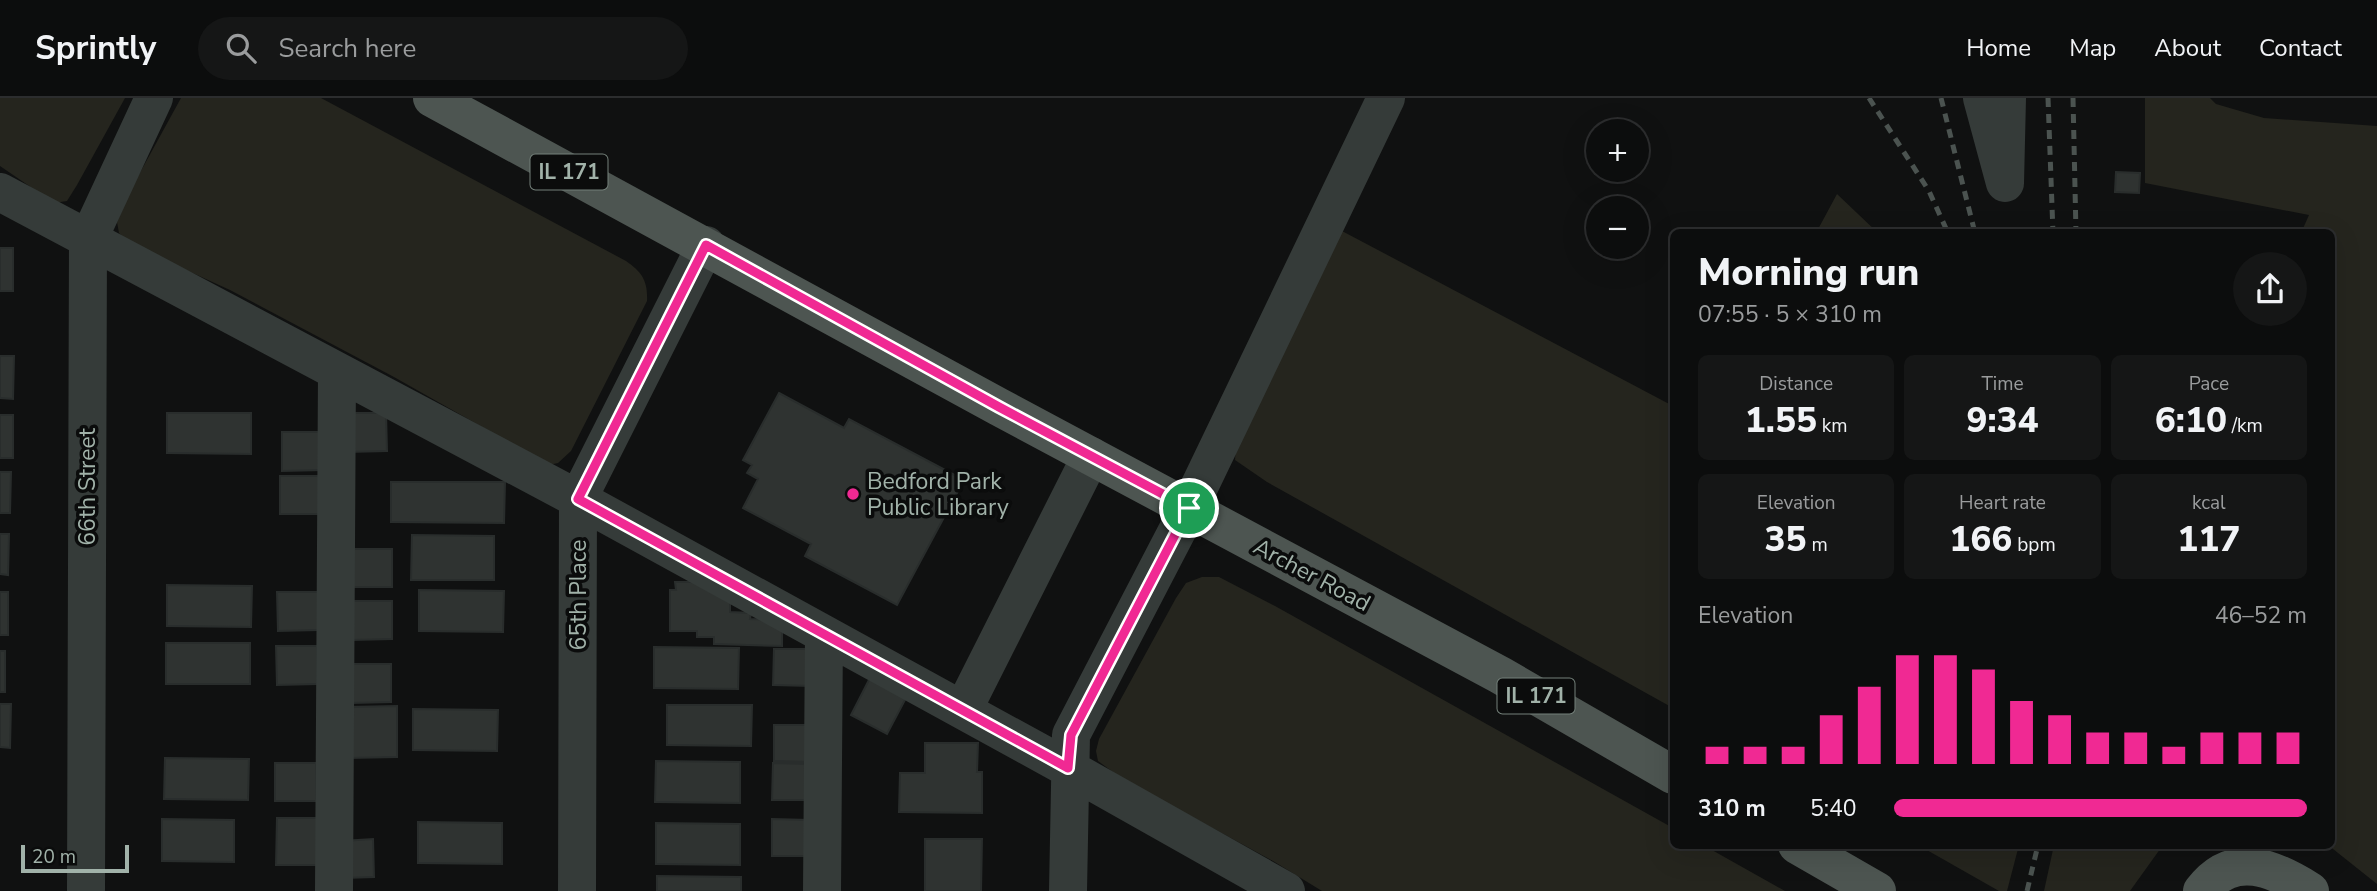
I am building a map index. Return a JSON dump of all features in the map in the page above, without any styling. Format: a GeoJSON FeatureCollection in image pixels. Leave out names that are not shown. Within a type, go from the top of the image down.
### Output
{"type":"FeatureCollection","features":[{"type":"Feature","properties":{"kind":"main road","name":"Archer Road"},"geometry":{"type":"LineString","coordinates":[[432,98],[1500,675],[1670,773]]}},
{"type":"Feature","properties":{"kind":"main road"},"geometry":{"type":"LineString","coordinates":[[1804,849],[1877,891]]}},
{"type":"Feature","properties":{"kind":"main road"},"geometry":{"type":"LineString","coordinates":[[2202,891],[2225,871],[2242,866],[2262,866],[2284,874],[2310,891]]}},
{"type":"Feature","properties":{"kind":"street","name":"66th Street"},"geometry":{"type":"LineString","coordinates":[[86,891],[88,240],[154,98]]}},
{"type":"Feature","properties":{"kind":"street"},"geometry":{"type":"LineString","coordinates":[[1068,891],[1068,768],[1071,735],[1189,508],[1386,98]]}},
{"type":"Feature","properties":{"kind":"street"},"geometry":{"type":"LineString","coordinates":[[1982,98],[2005,183],[2007,98]]}},
{"type":"Feature","properties":{"kind":"street"},"geometry":{"type":"LineString","coordinates":[[0,192],[578,499],[1286,891]]}},
{"type":"Feature","properties":{"kind":"street","name":"65th Place"},"geometry":{"type":"LineString","coordinates":[[577,891],[578,499],[706,245]]}},
{"type":"Feature","properties":{"kind":"street"},"geometry":{"type":"LineString","coordinates":[[334,891],[337,372]]}},
{"type":"Feature","properties":{"kind":"street"},"geometry":{"type":"LineString","coordinates":[[963,710],[1091,456]]}},
{"type":"Feature","properties":{"kind":"street"},"geometry":{"type":"LineString","coordinates":[[822,891],[824,634]]}},
{"type":"Feature","properties":{"kind":"shaded area"},"geometry":{"type":"Polygon","coordinates":[[[0,98],[125,98],[67,201],[54,203],[0,166],[0,98]]]}},
{"type":"Feature","properties":{"kind":"shaded area"},"geometry":{"type":"Polygon","coordinates":[[[181,98],[321,98],[626,261],[636,269],[645,282],[647,301],[571,451],[558,463],[549,465],[394,377],[230,290],[129,244],[119,233],[117,222],[131,189],[181,98]]]}},
{"type":"Feature","properties":{"kind":"shaded area"},"geometry":{"type":"Polygon","coordinates":[[[2145,98],[2210,98],[2216,104],[2264,118],[2377,126],[2377,884],[2333,849],[2335,229],[2303,229],[2309,215],[2145,183],[2145,98]]]}},
{"type":"Feature","properties":{"kind":"shaded area"},"geometry":{"type":"Polygon","coordinates":[[[1837,194],[1874,229],[1818,229],[1837,194]]]}},
{"type":"Feature","properties":{"kind":"shaded area"},"geometry":{"type":"Polygon","coordinates":[[[1342,231],[1670,404],[1670,706],[1267,482],[1235,460],[1237,433],[1342,231]]]}},
{"type":"Feature","properties":{"kind":"shaded area"},"geometry":{"type":"Polygon","coordinates":[[[1202,577],[1219,577],[1670,826],[1670,849],[1710,849],[1785,891],[1322,891],[1273,861],[1121,778],[1098,761],[1096,751],[1099,739],[1186,583],[1202,577]]]}},
{"type":"Feature","properties":{"kind":"shaded area"},"geometry":{"type":"Polygon","coordinates":[[[1925,849],[2018,849],[2007,891],[1999,891],[1925,849]]]}},
{"type":"Feature","properties":{"kind":"shaded area"},"geometry":{"type":"Polygon","coordinates":[[[2053,849],[2160,849],[2130,891],[2044,891],[2053,849]]]}},
{"type":"Feature","properties":{"kind":"building"},"geometry":{"type":"Polygon","coordinates":[[[2116,172],[2140,173],[2139,193],[2115,192],[2116,172]]]}},
{"type":"Feature","properties":{"kind":"building"},"geometry":{"type":"Polygon","coordinates":[[[0,248],[13,248],[13,291],[0,291],[0,248]]]}},
{"type":"Feature","properties":{"kind":"building"},"geometry":{"type":"Polygon","coordinates":[[[0,356],[14,356],[13,399],[0,398],[0,356]]]}},
{"type":"Feature","properties":{"kind":"building","name":"Bedford Park Public Library"},"geometry":{"type":"Polygon","coordinates":[[[779,393],[844,428],[849,419],[964,480],[897,605],[805,556],[811,544],[743,508],[758,479],[747,473],[752,465],[743,460],[779,393]]]}},
{"type":"Feature","properties":{"kind":"building"},"geometry":{"type":"Polygon","coordinates":[[[167,413],[251,413],[251,454],[167,453],[167,413]]]}},
{"type":"Feature","properties":{"kind":"building"},"geometry":{"type":"Polygon","coordinates":[[[346,413],[386,413],[387,451],[346,452],[346,413]]]}},
{"type":"Feature","properties":{"kind":"building"},"geometry":{"type":"Polygon","coordinates":[[[0,415],[13,415],[13,458],[0,458],[0,415]]]}},
{"type":"Feature","properties":{"kind":"building"},"geometry":{"type":"Polygon","coordinates":[[[282,432],[323,432],[323,470],[282,471],[282,432]]]}},
{"type":"Feature","properties":{"kind":"building"},"geometry":{"type":"Polygon","coordinates":[[[0,472],[11,472],[10,513],[0,513],[0,472]]]}},
{"type":"Feature","properties":{"kind":"building"},"geometry":{"type":"Polygon","coordinates":[[[280,476],[321,476],[320,514],[280,514],[280,476]]]}},
{"type":"Feature","properties":{"kind":"building"},"geometry":{"type":"Polygon","coordinates":[[[391,482],[505,482],[504,523],[391,522],[391,482]]]}},
{"type":"Feature","properties":{"kind":"building"},"geometry":{"type":"Polygon","coordinates":[[[0,534],[9,534],[8,575],[0,574],[0,534]]]}},
{"type":"Feature","properties":{"kind":"building"},"geometry":{"type":"Polygon","coordinates":[[[412,535],[494,536],[494,580],[411,580],[412,535]]]}},
{"type":"Feature","properties":{"kind":"building"},"geometry":{"type":"Polygon","coordinates":[[[351,549],[392,549],[392,587],[352,587],[351,549]]]}},
{"type":"Feature","properties":{"kind":"building"},"geometry":{"type":"Polygon","coordinates":[[[675,582],[710,582],[730,590],[730,612],[751,613],[750,619],[782,620],[782,646],[714,644],[714,637],[697,637],[697,631],[670,631],[670,590],[676,590],[675,582]]]}},
{"type":"Feature","properties":{"kind":"building"},"geometry":{"type":"Polygon","coordinates":[[[167,585],[252,586],[251,627],[167,626],[167,585]]]}},
{"type":"Feature","properties":{"kind":"building"},"geometry":{"type":"Polygon","coordinates":[[[419,590],[504,591],[503,632],[419,631],[419,590]]]}},
{"type":"Feature","properties":{"kind":"building"},"geometry":{"type":"Polygon","coordinates":[[[0,592],[8,592],[8,635],[0,635],[0,592]]]}},
{"type":"Feature","properties":{"kind":"building"},"geometry":{"type":"Polygon","coordinates":[[[277,592],[318,592],[318,630],[278,631],[277,592]]]}},
{"type":"Feature","properties":{"kind":"building"},"geometry":{"type":"Polygon","coordinates":[[[352,601],[392,601],[392,639],[352,640],[352,601]]]}},
{"type":"Feature","properties":{"kind":"building"},"geometry":{"type":"Polygon","coordinates":[[[166,643],[250,643],[250,684],[166,684],[166,643]]]}},
{"type":"Feature","properties":{"kind":"building"},"geometry":{"type":"Polygon","coordinates":[[[276,646],[317,646],[317,684],[277,685],[276,646]]]}},
{"type":"Feature","properties":{"kind":"building"},"geometry":{"type":"Polygon","coordinates":[[[654,647],[739,648],[738,689],[654,688],[654,647]]]}},
{"type":"Feature","properties":{"kind":"building"},"geometry":{"type":"Polygon","coordinates":[[[774,649],[811,649],[811,686],[773,685],[774,649]]]}},
{"type":"Feature","properties":{"kind":"building"},"geometry":{"type":"Polygon","coordinates":[[[0,651],[5,651],[5,692],[0,692],[0,651]]]}},
{"type":"Feature","properties":{"kind":"building"},"geometry":{"type":"Polygon","coordinates":[[[350,664],[391,664],[391,702],[351,703],[350,664]]]}},
{"type":"Feature","properties":{"kind":"building"},"geometry":{"type":"Polygon","coordinates":[[[870,678],[906,698],[887,734],[851,715],[870,678]]]}},
{"type":"Feature","properties":{"kind":"building"},"geometry":{"type":"Polygon","coordinates":[[[0,704],[11,704],[10,748],[0,747],[0,704]]]}},
{"type":"Feature","properties":{"kind":"building"},"geometry":{"type":"Polygon","coordinates":[[[667,705],[752,705],[751,746],[667,745],[667,705]]]}},
{"type":"Feature","properties":{"kind":"building"},"geometry":{"type":"Polygon","coordinates":[[[397,706],[397,757],[348,758],[347,707],[397,706]]]}},
{"type":"Feature","properties":{"kind":"building"},"geometry":{"type":"Polygon","coordinates":[[[413,709],[498,710],[497,751],[413,750],[413,709]]]}},
{"type":"Feature","properties":{"kind":"building"},"geometry":{"type":"Polygon","coordinates":[[[774,725],[811,725],[811,762],[774,761],[774,725]]]}},
{"type":"Feature","properties":{"kind":"building"},"geometry":{"type":"Polygon","coordinates":[[[925,743],[978,743],[977,772],[982,772],[982,813],[899,812],[900,773],[925,773],[925,743]]]}},
{"type":"Feature","properties":{"kind":"building"},"geometry":{"type":"Polygon","coordinates":[[[165,758],[249,759],[248,800],[164,799],[165,758]]]}},
{"type":"Feature","properties":{"kind":"building"},"geometry":{"type":"Polygon","coordinates":[[[656,761],[740,762],[740,803],[655,802],[656,761]]]}},
{"type":"Feature","properties":{"kind":"building"},"geometry":{"type":"Polygon","coordinates":[[[275,763],[316,763],[316,801],[275,801],[275,763]]]}},
{"type":"Feature","properties":{"kind":"building"},"geometry":{"type":"Polygon","coordinates":[[[773,763],[810,764],[810,800],[772,800],[773,763]]]}},
{"type":"Feature","properties":{"kind":"building"},"geometry":{"type":"Polygon","coordinates":[[[277,818],[318,818],[318,865],[276,865],[277,818]]]}},
{"type":"Feature","properties":{"kind":"building"},"geometry":{"type":"Polygon","coordinates":[[[162,819],[234,820],[234,862],[162,861],[162,819]]]}},
{"type":"Feature","properties":{"kind":"building"},"geometry":{"type":"Polygon","coordinates":[[[772,819],[809,820],[809,856],[772,856],[772,819]]]}},
{"type":"Feature","properties":{"kind":"building"},"geometry":{"type":"Polygon","coordinates":[[[418,822],[502,823],[502,864],[418,863],[418,822]]]}},
{"type":"Feature","properties":{"kind":"building"},"geometry":{"type":"Polygon","coordinates":[[[656,823],[740,824],[740,865],[656,864],[656,823]]]}},
{"type":"Feature","properties":{"kind":"building"},"geometry":{"type":"Polygon","coordinates":[[[373,839],[374,877],[344,878],[342,841],[373,839]]]}},
{"type":"Feature","properties":{"kind":"building"},"geometry":{"type":"Polygon","coordinates":[[[925,839],[982,839],[981,891],[925,891],[925,839]]]}},
{"type":"Feature","properties":{"kind":"building"},"geometry":{"type":"Polygon","coordinates":[[[657,876],[741,877],[741,891],[657,891],[657,876]]]}},
{"type":"Feature","properties":{"kind":"railway"},"geometry":{"type":"LineString","coordinates":[[1869,98],[1929,191],[1946,229]]}},
{"type":"Feature","properties":{"kind":"railway"},"geometry":{"type":"LineString","coordinates":[[1941,98],[1974,229]]}},
{"type":"Feature","properties":{"kind":"railway"},"geometry":{"type":"LineString","coordinates":[[2048,98],[2053,229]]}},
{"type":"Feature","properties":{"kind":"railway"},"geometry":{"type":"LineString","coordinates":[[2073,98],[2076,229]]}},
{"type":"Feature","properties":{"kind":"railway"},"geometry":{"type":"LineString","coordinates":[[2027,891],[2037,849]]}},
{"type":"Feature","properties":{"kind":"place","name":"Bedford Park Public Library"},"geometry":{"type":"Point","coordinates":[853,494]}},
{"type":"Feature","properties":{"kind":"route"},"geometry":{"type":"LineString","coordinates":[[706,245],[999,407],[1189,508],[1071,735],[1068,768],[578,499],[706,245]]}}]}
